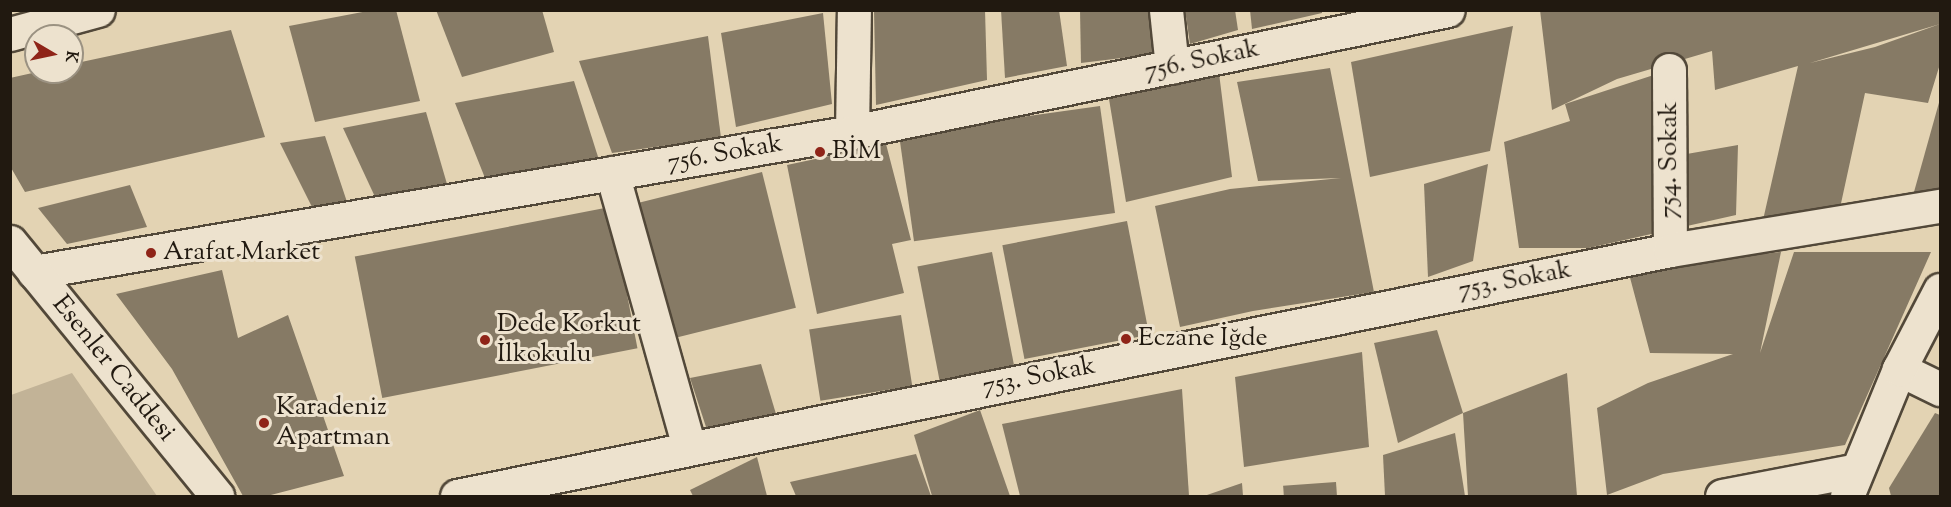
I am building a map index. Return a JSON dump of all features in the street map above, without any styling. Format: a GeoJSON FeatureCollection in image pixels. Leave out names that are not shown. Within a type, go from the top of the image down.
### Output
{"type":"FeatureCollection","features":[{"type":"Feature","properties":{"kind":"street"},"geometry":{"type":"LineString","coordinates":[[10,34],[98,10]]}},
{"type":"Feature","properties":{"kind":"street"},"geometry":{"type":"LineString","coordinates":[[852,132],[854,10]]}},
{"type":"Feature","properties":{"kind":"street"},"geometry":{"type":"LineString","coordinates":[[1166,10],[1172,67]]}},
{"type":"Feature","properties":{"kind":"street","name":"756. Sokak"},"geometry":{"type":"LineString","coordinates":[[34,272],[852,132],[1448,10]]}},
{"type":"Feature","properties":{"kind":"street","name":"754. Sokak"},"geometry":{"type":"LineString","coordinates":[[1669,70],[1670,250]]}},
{"type":"Feature","properties":{"kind":"street"},"geometry":{"type":"LineString","coordinates":[[612,173],[689,447]]}},
{"type":"Feature","properties":{"kind":"street","name":"753. Sokak"},"geometry":{"type":"LineString","coordinates":[[457,496],[689,447],[1670,250],[1941,206]]}},
{"type":"Feature","properties":{"kind":"street","name":"Esenler Caddesi"},"geometry":{"type":"LineString","coordinates":[[10,242],[217,496]]}},
{"type":"Feature","properties":{"kind":"street"},"geometry":{"type":"LineString","coordinates":[[1722,496],[1852,484],[1899,369],[1941,290]]}},
{"type":"Feature","properties":{"kind":"street"},"geometry":{"type":"LineString","coordinates":[[1899,369],[1941,389]]}},
{"type":"Feature","properties":{"kind":"shaded area"},"geometry":{"type":"Polygon","coordinates":[[[72,373],[157,496],[11,496],[11,395],[72,373]]]}},
{"type":"Feature","properties":{"kind":"building"},"geometry":{"type":"Polygon","coordinates":[[[373,10],[396,10],[420,101],[315,122],[289,26],[373,10]]]}},
{"type":"Feature","properties":{"kind":"building"},"geometry":{"type":"Polygon","coordinates":[[[436,10],[542,10],[554,52],[462,77],[436,10]]]}},
{"type":"Feature","properties":{"kind":"building"},"geometry":{"type":"Polygon","coordinates":[[[874,10],[985,10],[987,80],[876,105],[874,10]]]}},
{"type":"Feature","properties":{"kind":"building"},"geometry":{"type":"Polygon","coordinates":[[[1001,10],[1059,10],[1067,66],[1005,78],[1001,10]]]}},
{"type":"Feature","properties":{"kind":"building"},"geometry":{"type":"Polygon","coordinates":[[[1080,10],[1151,10],[1155,54],[1081,63],[1080,10]]]}},
{"type":"Feature","properties":{"kind":"building"},"geometry":{"type":"Polygon","coordinates":[[[1185,10],[1235,10],[1238,30],[1190,44],[1185,10]]]}},
{"type":"Feature","properties":{"kind":"building"},"geometry":{"type":"Polygon","coordinates":[[[1250,10],[1322,10],[1322,13],[1252,29],[1250,10]]]}},
{"type":"Feature","properties":{"kind":"building"},"geometry":{"type":"Polygon","coordinates":[[[1540,10],[1940,10],[1940,24],[1940,64],[1928,103],[1865,93],[1840,208],[1763,220],[1798,66],[1715,90],[1712,51],[1617,79],[1552,110],[1540,10]],[[1940,24],[1810,63],[1875,47],[1940,24]]]}},
{"type":"Feature","properties":{"kind":"building"},"geometry":{"type":"Polygon","coordinates":[[[823,13],[832,104],[736,127],[721,33],[823,13]]]}},
{"type":"Feature","properties":{"kind":"building"},"geometry":{"type":"Polygon","coordinates":[[[1513,26],[1490,151],[1370,177],[1351,62],[1513,26]]]}},
{"type":"Feature","properties":{"kind":"building"},"geometry":{"type":"Polygon","coordinates":[[[231,30],[265,137],[25,192],[10,166],[10,78],[24,75],[24,84],[84,84],[84,61],[231,30]]]}},
{"type":"Feature","properties":{"kind":"building"},"geometry":{"type":"Polygon","coordinates":[[[708,36],[721,138],[612,153],[579,61],[708,36]]]}},
{"type":"Feature","properties":{"kind":"building"},"geometry":{"type":"Polygon","coordinates":[[[1330,68],[1374,292],[1253,311],[1180,327],[1155,206],[1230,189],[1341,178],[1258,181],[1237,82],[1330,68]]]}},
{"type":"Feature","properties":{"kind":"building"},"geometry":{"type":"Polygon","coordinates":[[[1669,70],[1681,155],[1738,145],[1736,215],[1589,248],[1519,248],[1504,142],[1570,121],[1565,104],[1669,70]]]}},
{"type":"Feature","properties":{"kind":"building"},"geometry":{"type":"Polygon","coordinates":[[[1219,73],[1232,177],[1126,202],[1109,99],[1219,73]]]}},
{"type":"Feature","properties":{"kind":"building"},"geometry":{"type":"Polygon","coordinates":[[[574,81],[599,160],[487,183],[455,103],[574,81]]]}},
{"type":"Feature","properties":{"kind":"building"},"geometry":{"type":"Polygon","coordinates":[[[1940,99],[1940,194],[1914,192],[1940,99]]]}},
{"type":"Feature","properties":{"kind":"building"},"geometry":{"type":"Polygon","coordinates":[[[1100,106],[1115,213],[914,241],[899,134],[1100,106]]]}},
{"type":"Feature","properties":{"kind":"building"},"geometry":{"type":"Polygon","coordinates":[[[426,112],[447,184],[376,199],[343,128],[426,112]]]}},
{"type":"Feature","properties":{"kind":"building"},"geometry":{"type":"Polygon","coordinates":[[[325,136],[348,205],[313,209],[280,143],[325,136]]]}},
{"type":"Feature","properties":{"kind":"building"},"geometry":{"type":"Polygon","coordinates":[[[886,144],[911,240],[892,244],[904,293],[817,314],[787,165],[886,144]]]}},
{"type":"Feature","properties":{"kind":"building"},"geometry":{"type":"Polygon","coordinates":[[[1488,164],[1473,261],[1428,277],[1424,184],[1488,164]]]}},
{"type":"Feature","properties":{"kind":"building"},"geometry":{"type":"Polygon","coordinates":[[[762,172],[796,308],[671,339],[637,203],[762,172]]]}},
{"type":"Feature","properties":{"kind":"building"},"geometry":{"type":"Polygon","coordinates":[[[130,185],[147,227],[67,244],[38,208],[130,185]]]}},
{"type":"Feature","properties":{"kind":"building"},"geometry":{"type":"Polygon","coordinates":[[[610,207],[637,348],[382,398],[355,257],[610,207]]]}},
{"type":"Feature","properties":{"kind":"building"},"geometry":{"type":"Polygon","coordinates":[[[1127,221],[1149,335],[1024,359],[1002,245],[1127,221]]]}},
{"type":"Feature","properties":{"kind":"building"},"geometry":{"type":"Polygon","coordinates":[[[992,252],[1014,366],[940,380],[917,267],[992,252]]]}},
{"type":"Feature","properties":{"kind":"building"},"geometry":{"type":"Polygon","coordinates":[[[1781,252],[1760,353],[1794,252],[1931,252],[1845,445],[1663,474],[1607,495],[1597,408],[1648,383],[1733,354],[1650,353],[1628,270],[1781,252]]]}},
{"type":"Feature","properties":{"kind":"building","name":"Karadeniz Apartman"},"geometry":{"type":"Polygon","coordinates":[[[222,270],[238,338],[288,315],[344,476],[267,496],[243,496],[172,369],[116,294],[222,270]]]}},
{"type":"Feature","properties":{"kind":"building"},"geometry":{"type":"Polygon","coordinates":[[[901,315],[912,386],[820,401],[809,330],[901,315]]]}},
{"type":"Feature","properties":{"kind":"building"},"geometry":{"type":"Polygon","coordinates":[[[1437,330],[1463,413],[1398,443],[1374,343],[1437,330]]]}},
{"type":"Feature","properties":{"kind":"building"},"geometry":{"type":"Polygon","coordinates":[[[1362,352],[1369,447],[1244,467],[1235,377],[1362,352]]]}},
{"type":"Feature","properties":{"kind":"building"},"geometry":{"type":"Polygon","coordinates":[[[761,364],[776,414],[707,430],[690,378],[761,364]]]}},
{"type":"Feature","properties":{"kind":"building"},"geometry":{"type":"Polygon","coordinates":[[[1567,373],[1577,496],[1468,496],[1463,413],[1567,373]]]}},
{"type":"Feature","properties":{"kind":"building"},"geometry":{"type":"Polygon","coordinates":[[[1182,389],[1189,496],[1020,496],[1002,424],[1182,389]]]}},
{"type":"Feature","properties":{"kind":"building"},"geometry":{"type":"Polygon","coordinates":[[[980,410],[1010,496],[932,496],[914,435],[980,410]]]}},
{"type":"Feature","properties":{"kind":"building"},"geometry":{"type":"Polygon","coordinates":[[[1935,413],[1940,415],[1940,496],[1891,496],[1889,488],[1935,413]]]}},
{"type":"Feature","properties":{"kind":"building"},"geometry":{"type":"Polygon","coordinates":[[[1455,433],[1465,496],[1385,496],[1383,455],[1455,433]]]}},
{"type":"Feature","properties":{"kind":"building"},"geometry":{"type":"Polygon","coordinates":[[[916,454],[931,496],[796,496],[790,482],[916,454]]]}},
{"type":"Feature","properties":{"kind":"building"},"geometry":{"type":"Polygon","coordinates":[[[757,457],[767,496],[693,496],[690,490],[757,457]]]}},
{"type":"Feature","properties":{"kind":"building"},"geometry":{"type":"Polygon","coordinates":[[[1336,482],[1337,496],[1284,496],[1283,486],[1336,482]]]}},
{"type":"Feature","properties":{"kind":"building"},"geometry":{"type":"Polygon","coordinates":[[[1242,483],[1243,496],[1204,496],[1242,483]]]}},
{"type":"Feature","properties":{"kind":"place","name":"BİM"},"geometry":{"type":"Point","coordinates":[820,152]}},
{"type":"Feature","properties":{"kind":"place","name":"Arafat Market"},"geometry":{"type":"Point","coordinates":[151,253]}},
{"type":"Feature","properties":{"kind":"place","name":"Eczane İğde"},"geometry":{"type":"Point","coordinates":[1126,339]}},
{"type":"Feature","properties":{"kind":"place","name":"Dede Korkut İlkokulu"},"geometry":{"type":"Point","coordinates":[485,340]}},
{"type":"Feature","properties":{"kind":"place","name":"Karadeniz Apartman"},"geometry":{"type":"Point","coordinates":[264,423]}}]}
